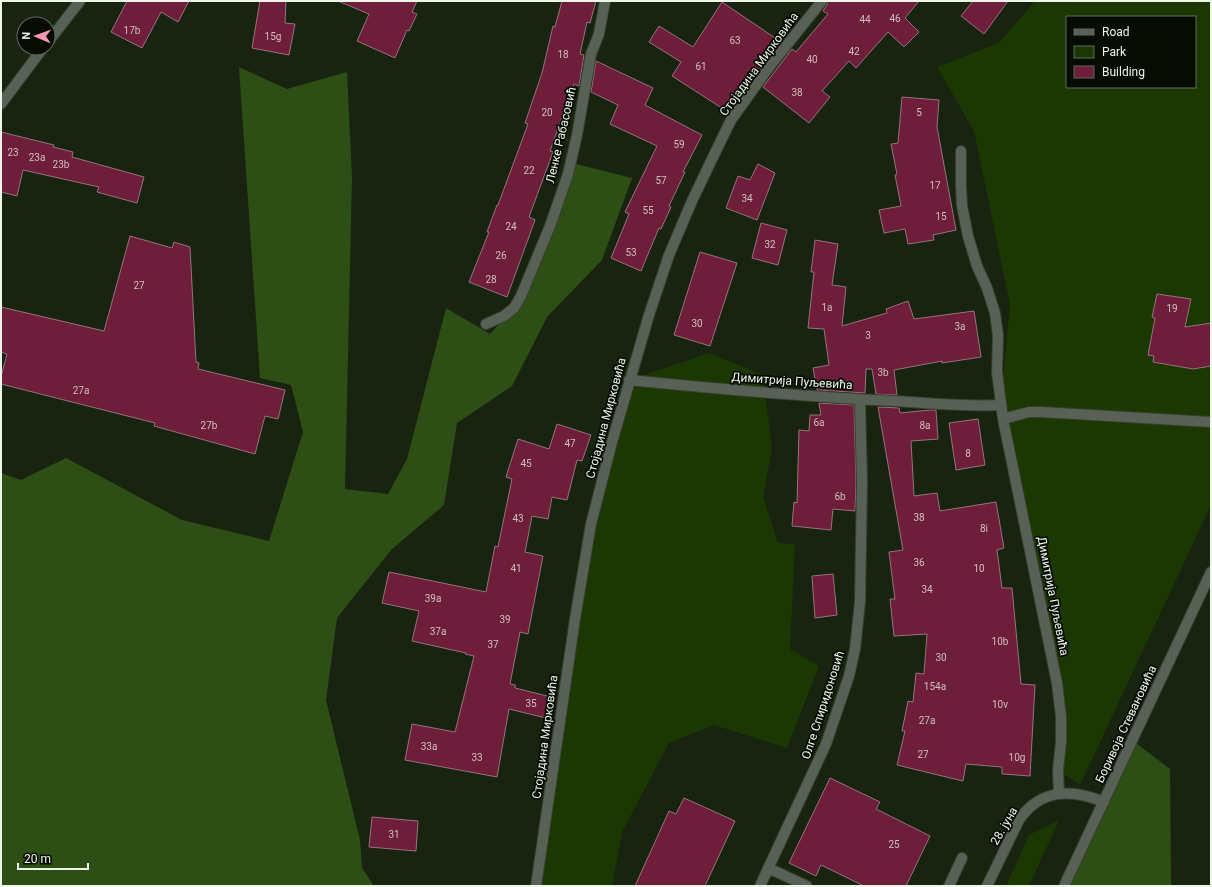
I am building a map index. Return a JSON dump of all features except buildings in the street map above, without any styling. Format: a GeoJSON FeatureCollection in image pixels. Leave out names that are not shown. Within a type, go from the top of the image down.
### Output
{"type":"FeatureCollection","features":[{"type":"Feature","properties":{"kind":"street"},"geometry":{"type":"LineString","coordinates":[[56,32],[80,1]]}},
{"type":"Feature","properties":{"kind":"street","name":"Ленке Рабасовић"},"geometry":{"type":"LineString","coordinates":[[486,324],[504,316],[514,308],[521,296],[550,226],[568,174],[577,135],[591,54],[598,34],[605,1]]}},
{"type":"Feature","properties":{"kind":"street","name":"Стојадина Мирковића"},"geometry":{"type":"LineString","coordinates":[[536,886],[575,619],[591,524],[629,380],[649,315],[669,255],[692,201],[732,120],[770,66],[822,1]]}},
{"type":"Feature","properties":{"kind":"street"},"geometry":{"type":"LineString","coordinates":[[1,104],[38,56]]}},
{"type":"Feature","properties":{"kind":"street","name":"Димитрија Пуљевића"},"geometry":{"type":"LineString","coordinates":[[961,151],[962,206],[968,236],[977,266],[987,288],[995,313],[998,336],[997,372],[1001,405],[1057,684],[1061,716],[1058,770],[1059,794]]}},
{"type":"Feature","properties":{"kind":"street","name":"Димитрија Пуљевића"},"geometry":{"type":"LineString","coordinates":[[629,380],[860,400],[1001,405]]}},
{"type":"Feature","properties":{"kind":"street","name":"Олге Спиридоновић"},"geometry":{"type":"LineString","coordinates":[[760,886],[826,744],[849,676],[855,649],[860,602],[862,482],[860,400]]}},
{"type":"Feature","properties":{"kind":"street"},"geometry":{"type":"LineString","coordinates":[[1004,419],[1020,414],[1041,412],[1211,422]]}},
{"type":"Feature","properties":{"kind":"street","name":"Боривоја Стевановића"},"geometry":{"type":"LineString","coordinates":[[1064,886],[1211,572]]}},
{"type":"Feature","properties":{"kind":"street","name":"28. јуна"},"geometry":{"type":"LineString","coordinates":[[987,886],[1019,820],[1038,802],[1046,797],[1059,794],[1078,794],[1090,796],[1104,802]]}},
{"type":"Feature","properties":{"kind":"street"},"geometry":{"type":"LineString","coordinates":[[949,886],[962,858]]}},
{"type":"Feature","properties":{"kind":"street"},"geometry":{"type":"LineString","coordinates":[[768,868],[807,886]]}},
{"type":"Feature","properties":{"kind":"green space"},"geometry":{"type":"Polygon","coordinates":[[[1035,1],[1211,1],[1211,505],[1080,785],[1058,770],[1061,716],[1001,405],[1010,304],[974,131],[937,67],[999,43],[1035,1]]]}},
{"type":"Feature","properties":{"kind":"green space"},"geometry":{"type":"Polygon","coordinates":[[[239,67],[287,89],[347,72],[352,177],[345,489],[388,494],[407,459],[446,308],[490,334],[514,308],[547,246],[576,164],[632,178],[602,260],[547,317],[512,386],[457,423],[444,505],[391,550],[337,618],[326,700],[360,840],[362,868],[374,886],[1,886],[1,473],[21,480],[66,458],[182,520],[269,541],[303,432],[291,385],[260,378],[239,67]]]}},
{"type":"Feature","properties":{"kind":"green space"},"geometry":{"type":"Polygon","coordinates":[[[709,353],[763,375],[772,449],[763,497],[778,543],[795,544],[790,649],[819,666],[787,748],[714,725],[669,743],[622,832],[612,886],[534,886],[591,524],[629,380],[709,353]]]}},
{"type":"Feature","properties":{"kind":"green space"},"geometry":{"type":"Polygon","coordinates":[[[1132,740],[1170,769],[1172,886],[1064,886],[1132,740]]]}},
{"type":"Feature","properties":{"kind":"green space"},"geometry":{"type":"Polygon","coordinates":[[[1059,820],[1029,886],[1006,886],[1029,835],[1059,820]]]}}]}
